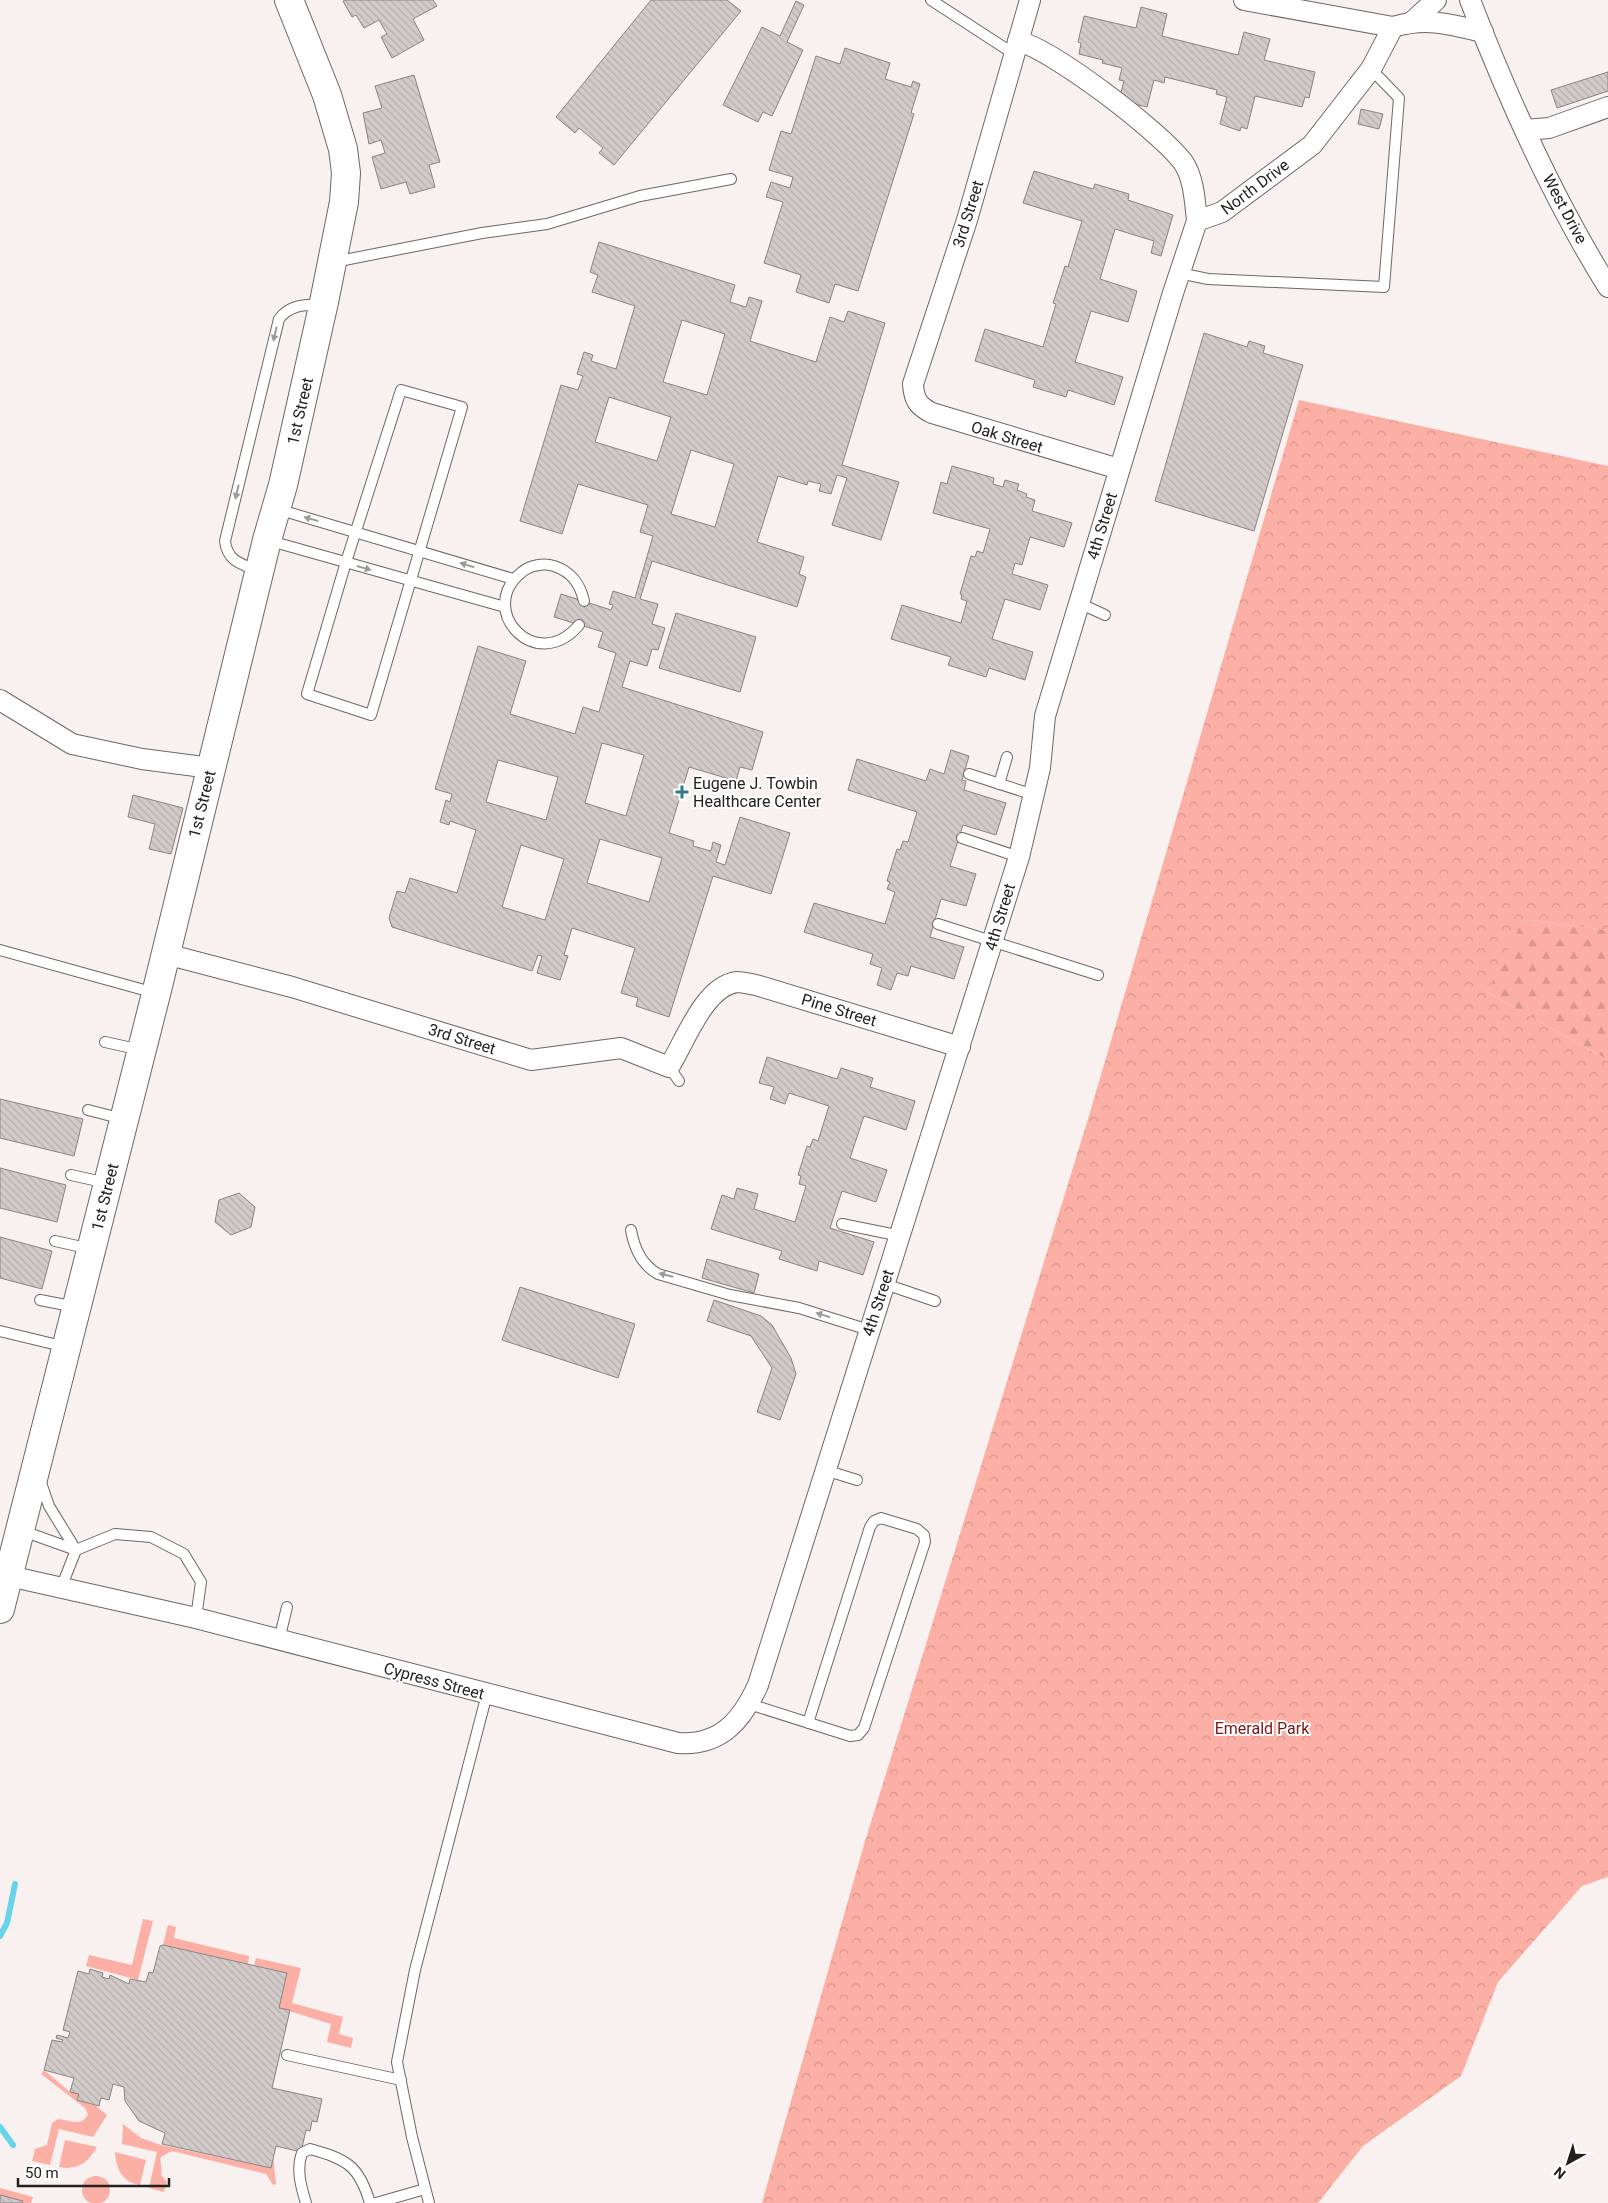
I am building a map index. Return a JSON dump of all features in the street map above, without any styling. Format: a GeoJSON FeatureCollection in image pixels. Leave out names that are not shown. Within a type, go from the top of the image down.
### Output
{"type":"FeatureCollection","features":[{"type":"Feature","properties":{"kind":"street","name":"1st Street"},"geometry":{"type":"LineString","coordinates":[[0,1609],[166,954],[266,540],[276,509],[324,304],[344,202],[346,173],[343,149],[318,68],[289,0]]}},
{"type":"Feature","properties":{"kind":"street","name":"3rd Street"},"geometry":{"type":"LineString","coordinates":[[913,384],[967,220],[1030,0]]}},
{"type":"Feature","properties":{"kind":"street"},"geometry":{"type":"LineString","coordinates":[[1244,0],[1392,27],[1413,21],[1436,21],[1483,32]]}},
{"type":"Feature","properties":{"kind":"street"},"geometry":{"type":"LineString","coordinates":[[1413,21],[1436,0]]}},
{"type":"Feature","properties":{"kind":"street","name":"West Drive"},"geometry":{"type":"LineString","coordinates":[[1470,0],[1525,130],[1552,186],[1608,287]]}},
{"type":"Feature","properties":{"kind":"street","name":"North Drive"},"geometry":{"type":"LineString","coordinates":[[1016,47],[1028,44],[1056,60],[1100,90],[1171,150],[1188,172],[1197,208],[1197,220],[1222,212],[1312,145],[1370,69],[1392,27]]}},
{"type":"Feature","properties":{"kind":"street"},"geometry":{"type":"LineString","coordinates":[[1525,130],[1549,128],[1608,107]]}},
{"type":"Feature","properties":{"kind":"street","name":"4th Street"},"geometry":{"type":"LineString","coordinates":[[782,1609],[1019,857],[1040,768],[1045,716],[1119,469],[1197,220]]}},
{"type":"Feature","properties":{"kind":"street","name":"Oak Street"},"geometry":{"type":"LineString","coordinates":[[913,384],[914,398],[932,413],[1119,469]]}},
{"type":"Feature","properties":{"kind":"street"},"geometry":{"type":"LineString","coordinates":[[0,700],[72,744],[142,759],[211,768]]}},
{"type":"Feature","properties":{"kind":"street","name":"3rd Street"},"geometry":{"type":"LineString","coordinates":[[166,954],[292,988],[531,1060],[621,1048],[674,1074],[705,1002],[718,989]]}},
{"type":"Feature","properties":{"kind":"street","name":"Pine Street"},"geometry":{"type":"LineString","coordinates":[[718,989],[737,982],[756,985],[960,1047]]}},
{"type":"Feature","properties":{"kind":"street","name":"Cypress Street"},"geometry":{"type":"LineString","coordinates":[[9,1576],[196,1618],[643,1735],[690,1744],[705,1741],[722,1733],[736,1722],[749,1704],[758,1685],[782,1609]]}},
{"type":"Feature","properties":{"kind":"lane"},"geometry":{"type":"LineString","coordinates":[[931,0],[1016,47]]}},
{"type":"Feature","properties":{"kind":"lane"},"geometry":{"type":"LineString","coordinates":[[1180,273],[1208,279],[1384,287],[1399,98],[1370,69]]}},
{"type":"Feature","properties":{"kind":"lane"},"geometry":{"type":"LineString","coordinates":[[333,263],[482,233],[547,224],[640,196],[732,179]]}},
{"type":"Feature","properties":{"kind":"lane"},"geometry":{"type":"LineString","coordinates":[[259,571],[235,562],[226,552],[225,540],[278,319],[298,305],[324,304]]}},
{"type":"Feature","properties":{"kind":"lane"},"geometry":{"type":"LineString","coordinates":[[401,390],[462,407],[421,552],[371,715],[307,694],[355,532],[401,390]]}},
{"type":"Feature","properties":{"kind":"lane"},"geometry":{"type":"LineString","coordinates":[[276,509],[513,579]]}},
{"type":"Feature","properties":{"kind":"lane"},"geometry":{"type":"LineString","coordinates":[[266,540],[505,607]]}},
{"type":"Feature","properties":{"kind":"lane"},"geometry":{"type":"LineString","coordinates":[[579,625],[571,634],[560,641],[548,644],[535,643],[524,638],[514,630],[508,619],[505,607],[508,588],[513,579],[524,570],[536,565],[556,567],[574,577],[581,588],[584,602]]}},
{"type":"Feature","properties":{"kind":"lane"},"geometry":{"type":"LineString","coordinates":[[1079,603],[1105,615]]}},
{"type":"Feature","properties":{"kind":"lane"},"geometry":{"type":"LineString","coordinates":[[999,784],[1007,757]]}},
{"type":"Feature","properties":{"kind":"lane"},"geometry":{"type":"LineString","coordinates":[[969,774],[1034,795]]}},
{"type":"Feature","properties":{"kind":"lane"},"geometry":{"type":"LineString","coordinates":[[962,838],[1019,857]]}},
{"type":"Feature","properties":{"kind":"lane"},"geometry":{"type":"LineString","coordinates":[[938,924],[1098,975]]}},
{"type":"Feature","properties":{"kind":"lane"},"geometry":{"type":"LineString","coordinates":[[0,950],[156,994]]}},
{"type":"Feature","properties":{"kind":"lane"},"geometry":{"type":"LineString","coordinates":[[105,1042],[142,1050]]}},
{"type":"Feature","properties":{"kind":"lane"},"geometry":{"type":"LineString","coordinates":[[88,1110],[124,1119]]}},
{"type":"Feature","properties":{"kind":"lane"},"geometry":{"type":"LineString","coordinates":[[71,1175],[108,1184]]}},
{"type":"Feature","properties":{"kind":"lane"},"geometry":{"type":"LineString","coordinates":[[842,1224],[901,1236]]}},
{"type":"Feature","properties":{"kind":"lane"},"geometry":{"type":"LineString","coordinates":[[631,1230],[633,1240],[647,1268],[658,1274],[730,1295],[799,1308],[869,1330]]}},
{"type":"Feature","properties":{"kind":"lane"},"geometry":{"type":"LineString","coordinates":[[55,1241],[92,1249]]}},
{"type":"Feature","properties":{"kind":"lane"},"geometry":{"type":"LineString","coordinates":[[885,1284],[935,1301]]}},
{"type":"Feature","properties":{"kind":"lane"},"geometry":{"type":"LineString","coordinates":[[40,1300],[77,1308]]}},
{"type":"Feature","properties":{"kind":"lane"},"geometry":{"type":"LineString","coordinates":[[0,1331],[67,1347]]}},
{"type":"Feature","properties":{"kind":"lane"},"geometry":{"type":"LineString","coordinates":[[36,1469],[49,1506],[76,1550]]}},
{"type":"Feature","properties":{"kind":"lane"},"geometry":{"type":"LineString","coordinates":[[825,1470],[857,1480]]}},
{"type":"Feature","properties":{"kind":"lane"},"geometry":{"type":"LineString","coordinates":[[749,1704],[808,1723],[850,1736],[858,1735],[864,1728],[925,1542],[924,1535],[917,1529],[882,1518],[874,1521],[870,1527],[808,1723]]}},
{"type":"Feature","properties":{"kind":"lane"},"geometry":{"type":"LineString","coordinates":[[20,1530],[76,1550],[115,1534],[151,1537],[184,1554],[201,1582],[196,1618]]}},
{"type":"Feature","properties":{"kind":"lane"},"geometry":{"type":"LineString","coordinates":[[61,1588],[76,1550]]}},
{"type":"Feature","properties":{"kind":"lane"},"geometry":{"type":"LineString","coordinates":[[279,1640],[287,1607]]}},
{"type":"Feature","properties":{"kind":"lane"},"geometry":{"type":"LineString","coordinates":[[429,2203],[412,2137],[397,2062],[415,1970],[486,1694]]}},
{"type":"Feature","properties":{"kind":"lane"},"geometry":{"type":"LineString","coordinates":[[287,2055],[401,2080]]}},
{"type":"Feature","properties":{"kind":"lane"},"geometry":{"type":"LineString","coordinates":[[306,2203],[300,2178],[299,2161],[302,2153],[310,2149],[338,2158],[352,2166],[364,2183],[370,2203]]}},
{"type":"Feature","properties":{"kind":"lane"},"geometry":{"type":"LineString","coordinates":[[376,2203],[425,2189]]}},
{"type":"Feature","properties":{"kind":"green space","name":"Emerald Park"},"geometry":{"type":"Polygon","coordinates":[[[1299,400],[1608,466],[1608,930],[1523,920],[1487,992],[1608,1060],[1608,1877],[1582,1886],[1498,1982],[1461,2076],[1363,2146],[1318,2203],[762,2203],[863,1848],[1088,1119],[1299,400]]]}},
{"type":"Feature","properties":{"kind":"green space"},"geometry":{"type":"Polygon","coordinates":[[[1522,920],[1608,930],[1608,1060],[1487,992],[1522,920]]]}},
{"type":"Feature","properties":{"kind":"green space"},"geometry":{"type":"Polygon","coordinates":[[[143,1919],[153,1921],[138,1980],[86,1966],[89,1955],[132,1965],[143,1919]]]}},
{"type":"Feature","properties":{"kind":"green space"},"geometry":{"type":"Polygon","coordinates":[[[168,1925],[176,1927],[174,1938],[249,1956],[248,1964],[163,1945],[168,1925]]]}},
{"type":"Feature","properties":{"kind":"green space"},"geometry":{"type":"Polygon","coordinates":[[[256,1958],[301,1968],[292,2003],[343,2017],[339,2034],[353,2038],[351,2048],[327,2042],[331,2024],[279,2008],[287,1973],[254,1965],[256,1958]]]}},
{"type":"Feature","properties":{"kind":"green space"},"geometry":{"type":"Polygon","coordinates":[[[44,2070],[70,2092],[79,2094],[78,2100],[96,2106],[107,2115],[93,2137],[59,2129],[50,2165],[32,2161],[35,2149],[47,2145],[52,2123],[58,2119],[79,2122],[88,2114],[85,2108],[41,2074],[44,2070]]]}},
{"type":"Feature","properties":{"kind":"green space"},"geometry":{"type":"Polygon","coordinates":[[[123,2124],[141,2138],[161,2145],[270,2168],[273,2156],[276,2184],[273,2185],[266,2174],[172,2151],[161,2157],[161,2175],[167,2182],[164,2192],[149,2188],[157,2152],[122,2144],[123,2124]]]}},
{"type":"Feature","properties":{"kind":"green space"},"geometry":{"type":"Polygon","coordinates":[[[65,2140],[97,2147],[90,2157],[81,2164],[71,2168],[59,2167],[65,2140]]]}},
{"type":"Feature","properties":{"kind":"green space"},"geometry":{"type":"Polygon","coordinates":[[[115,2152],[146,2160],[140,2185],[124,2178],[117,2164],[115,2152]]]}},
{"type":"Feature","properties":{"kind":"green space"},"geometry":{"type":"Polygon","coordinates":[[[96,2176],[106,2180],[110,2190],[106,2200],[96,2204],[86,2200],[82,2190],[86,2180],[96,2176]]]}},
{"type":"Feature","properties":{"kind":"green space"},"geometry":{"type":"Polygon","coordinates":[[[0,2188],[33,2197],[31,2203],[22,2203],[0,2195],[0,2188]]]}},
{"type":"Feature","properties":{"kind":"building"},"geometry":{"type":"Polygon","coordinates":[[[433,0],[437,6],[413,19],[424,40],[392,58],[381,37],[387,34],[379,20],[364,28],[356,15],[352,17],[343,1],[433,0]]]}},
{"type":"Feature","properties":{"kind":"building"},"geometry":{"type":"Polygon","coordinates":[[[651,0],[727,0],[741,11],[614,165],[599,153],[603,148],[579,128],[575,133],[556,117],[651,0]]]}},
{"type":"Feature","properties":{"kind":"building"},"geometry":{"type":"Polygon","coordinates":[[[796,1],[804,5],[787,42],[803,50],[772,116],[763,112],[758,122],[723,105],[762,27],[780,36],[796,1]]]}},
{"type":"Feature","properties":{"kind":"building"},"geometry":{"type":"Polygon","coordinates":[[[1141,7],[1167,14],[1162,36],[1238,55],[1244,32],[1270,39],[1264,60],[1315,72],[1309,98],[1305,97],[1302,107],[1255,96],[1247,129],[1241,127],[1240,131],[1220,124],[1227,97],[1216,94],[1217,90],[1165,77],[1164,83],[1154,80],[1147,107],[1119,100],[1124,81],[1119,80],[1122,68],[1102,63],[1103,60],[1079,54],[1081,43],[1078,42],[1084,16],[1136,28],[1141,7]]]}},
{"type":"Feature","properties":{"kind":"building"},"geometry":{"type":"Polygon","coordinates":[[[845,48],[890,63],[885,79],[911,87],[913,81],[920,84],[911,113],[914,114],[858,291],[835,284],[829,303],[796,292],[801,275],[764,263],[783,202],[766,197],[771,182],[790,188],[793,177],[769,170],[781,131],[791,134],[816,56],[840,64],[845,48]]]}},
{"type":"Feature","properties":{"kind":"building"},"geometry":{"type":"Polygon","coordinates":[[[1608,72],[1608,91],[1557,108],[1551,90],[1608,72]]]}},
{"type":"Feature","properties":{"kind":"building"},"geometry":{"type":"Polygon","coordinates":[[[414,75],[440,162],[429,165],[435,187],[410,194],[406,182],[381,189],[372,157],[385,153],[381,140],[369,144],[363,113],[382,108],[375,86],[414,75]]]}},
{"type":"Feature","properties":{"kind":"building"},"geometry":{"type":"Polygon","coordinates":[[[1361,109],[1383,114],[1379,129],[1358,124],[1361,109]]]}},
{"type":"Feature","properties":{"kind":"building"},"geometry":{"type":"Polygon","coordinates":[[[1034,171],[1093,189],[1095,184],[1129,194],[1128,200],[1173,215],[1161,256],[1151,253],[1154,241],[1115,229],[1100,279],[1137,291],[1128,322],[1091,311],[1075,362],[1123,377],[1114,405],[1068,390],[1066,397],[1033,387],[1035,380],[975,361],[985,329],[1043,347],[1056,304],[1053,303],[1065,266],[1068,267],[1082,221],[1023,203],[1034,171]]]}},
{"type":"Feature","properties":{"kind":"building"},"geometry":{"type":"Polygon","coordinates":[[[599,242],[735,285],[730,302],[746,307],[749,297],[762,301],[750,341],[816,362],[830,317],[844,322],[848,311],[885,323],[842,465],[899,482],[881,540],[832,525],[847,478],[837,475],[831,494],[819,491],[821,484],[808,481],[807,485],[778,476],[757,542],[804,557],[799,574],[806,577],[797,607],[652,561],[640,599],[658,604],[652,624],[665,628],[658,650],[652,649],[647,666],[630,661],[622,687],[763,732],[752,770],[740,767],[736,781],[689,767],[669,833],[694,841],[693,846],[711,851],[713,842],[721,845],[716,862],[725,865],[740,817],[790,833],[771,894],[713,876],[669,1017],[636,1006],[638,998],[621,993],[635,948],[572,928],[564,955],[568,956],[560,980],[537,973],[542,956],[538,955],[532,971],[392,927],[389,918],[397,891],[405,893],[410,878],[457,893],[476,830],[450,821],[449,825],[440,822],[446,800],[450,802],[452,794],[435,789],[478,646],[526,661],[510,714],[575,734],[583,707],[599,712],[616,653],[598,647],[603,632],[554,617],[561,594],[611,610],[613,605],[609,604],[613,591],[635,598],[653,536],[640,532],[648,505],[578,484],[562,534],[520,521],[561,385],[578,390],[583,376],[577,374],[584,352],[593,355],[591,361],[616,369],[635,306],[592,292],[598,275],[590,272],[599,242]],[[682,320],[663,382],[707,395],[725,334],[682,320]],[[609,397],[595,442],[657,461],[671,417],[609,397]],[[691,450],[671,514],[715,527],[734,464],[691,450]],[[602,743],[585,803],[626,816],[644,755],[602,743]],[[498,760],[486,802],[546,820],[558,777],[498,760]],[[600,839],[587,883],[649,902],[662,858],[600,839]],[[521,845],[502,907],[545,920],[564,859],[521,845]]]}},
{"type":"Feature","properties":{"kind":"building"},"geometry":{"type":"Polygon","coordinates":[[[1204,333],[1247,347],[1249,341],[1265,346],[1263,353],[1303,365],[1254,531],[1155,501],[1204,333]]]}},
{"type":"Feature","properties":{"kind":"building"},"geometry":{"type":"Polygon","coordinates":[[[952,466],[994,478],[993,484],[1003,487],[1005,480],[1019,484],[1017,490],[1027,494],[1026,497],[1035,500],[1032,511],[1072,523],[1064,547],[1030,537],[1022,565],[1015,563],[1012,574],[1048,585],[1040,610],[1005,599],[992,639],[1033,652],[1025,680],[989,668],[986,677],[948,665],[951,657],[891,639],[902,605],[961,623],[967,601],[961,599],[962,595],[960,594],[971,556],[975,557],[977,551],[983,553],[990,529],[933,513],[941,482],[947,484],[952,466]]]}},
{"type":"Feature","properties":{"kind":"building"},"geometry":{"type":"Polygon","coordinates":[[[676,613],[756,637],[740,692],[659,668],[676,613]]]}},
{"type":"Feature","properties":{"kind":"building"},"geometry":{"type":"Polygon","coordinates":[[[951,750],[969,756],[962,780],[966,781],[964,790],[1006,803],[996,835],[963,825],[950,866],[976,874],[966,906],[941,899],[930,937],[964,947],[954,979],[911,966],[908,976],[897,973],[891,990],[877,985],[882,968],[870,964],[873,954],[804,932],[814,903],[885,924],[895,892],[887,889],[890,882],[887,881],[897,849],[900,850],[903,841],[908,842],[917,812],[848,790],[857,759],[926,781],[930,769],[944,774],[951,750]]]}},
{"type":"Feature","properties":{"kind":"building"},"geometry":{"type":"Polygon","coordinates":[[[133,795],[183,808],[171,854],[149,849],[155,824],[128,817],[133,795]]]}},
{"type":"Feature","properties":{"kind":"building"},"geometry":{"type":"Polygon","coordinates":[[[767,1057],[837,1079],[841,1068],[873,1078],[870,1087],[915,1101],[906,1130],[864,1116],[850,1158],[887,1170],[876,1202],[842,1191],[830,1228],[874,1242],[863,1275],[819,1261],[817,1271],[779,1259],[782,1251],[711,1229],[722,1195],[734,1199],[737,1188],[758,1194],[754,1209],[795,1222],[806,1186],[799,1184],[801,1176],[798,1175],[807,1146],[810,1147],[813,1139],[818,1141],[829,1106],[789,1093],[785,1104],[770,1099],[774,1087],[759,1083],[767,1057]]]}},
{"type":"Feature","properties":{"kind":"building"},"geometry":{"type":"Polygon","coordinates":[[[0,1099],[83,1119],[74,1156],[0,1138],[0,1099]]]}},
{"type":"Feature","properties":{"kind":"building"},"geometry":{"type":"Polygon","coordinates":[[[0,1168],[66,1185],[57,1222],[0,1208],[0,1168]]]}},
{"type":"Feature","properties":{"kind":"building"},"geometry":{"type":"Polygon","coordinates":[[[239,1193],[255,1207],[251,1227],[231,1235],[215,1222],[219,1200],[239,1193]]]}},
{"type":"Feature","properties":{"kind":"building"},"geometry":{"type":"Polygon","coordinates":[[[0,1237],[52,1251],[42,1289],[0,1278],[0,1237]]]}},
{"type":"Feature","properties":{"kind":"building"},"geometry":{"type":"Polygon","coordinates":[[[707,1259],[759,1274],[754,1293],[702,1278],[707,1259]]]}},
{"type":"Feature","properties":{"kind":"building"},"geometry":{"type":"Polygon","coordinates":[[[520,1287],[635,1324],[618,1378],[502,1340],[520,1287]]]}},
{"type":"Feature","properties":{"kind":"building"},"geometry":{"type":"Polygon","coordinates":[[[714,1300],[761,1316],[772,1325],[791,1358],[796,1374],[780,1420],[757,1412],[772,1368],[751,1336],[707,1321],[714,1300]]]}},
{"type":"Feature","properties":{"kind":"building"},"geometry":{"type":"Polygon","coordinates":[[[163,1945],[287,1973],[279,2008],[290,2010],[272,2088],[322,2099],[317,2122],[312,2121],[310,2131],[306,2130],[301,2152],[276,2146],[271,2168],[162,2144],[165,2133],[139,2121],[125,2101],[124,2087],[113,2084],[109,2100],[101,2098],[99,2106],[77,2100],[79,2094],[70,2092],[74,2078],[44,2070],[52,2040],[62,2042],[63,2040],[56,2038],[57,2035],[68,2038],[70,2032],[63,2030],[78,1971],[89,1974],[90,1969],[103,1973],[102,1977],[109,1979],[110,1975],[129,1984],[130,1979],[146,1982],[149,1972],[153,1973],[160,1946],[163,1945]]]}},
{"type":"Feature","properties":{"kind":"building"},"geometry":{"type":"Polygon","coordinates":[[[0,2195],[23,2201],[22,2203],[0,2203],[0,2195]]]}},
{"type":"Feature","properties":{"kind":"waterway"},"geometry":{"type":"LineString","coordinates":[[0,1936],[7,1923],[15,1884]]}},
{"type":"Feature","properties":{"kind":"waterway"},"geometry":{"type":"LineString","coordinates":[[0,2127],[13,2145]]}},
{"type":"Feature","properties":{"kind":"place","name":"Eugene J. Towbin Healthcare Center"},"geometry":{"type":"Point","coordinates":[682,792]}}]}
